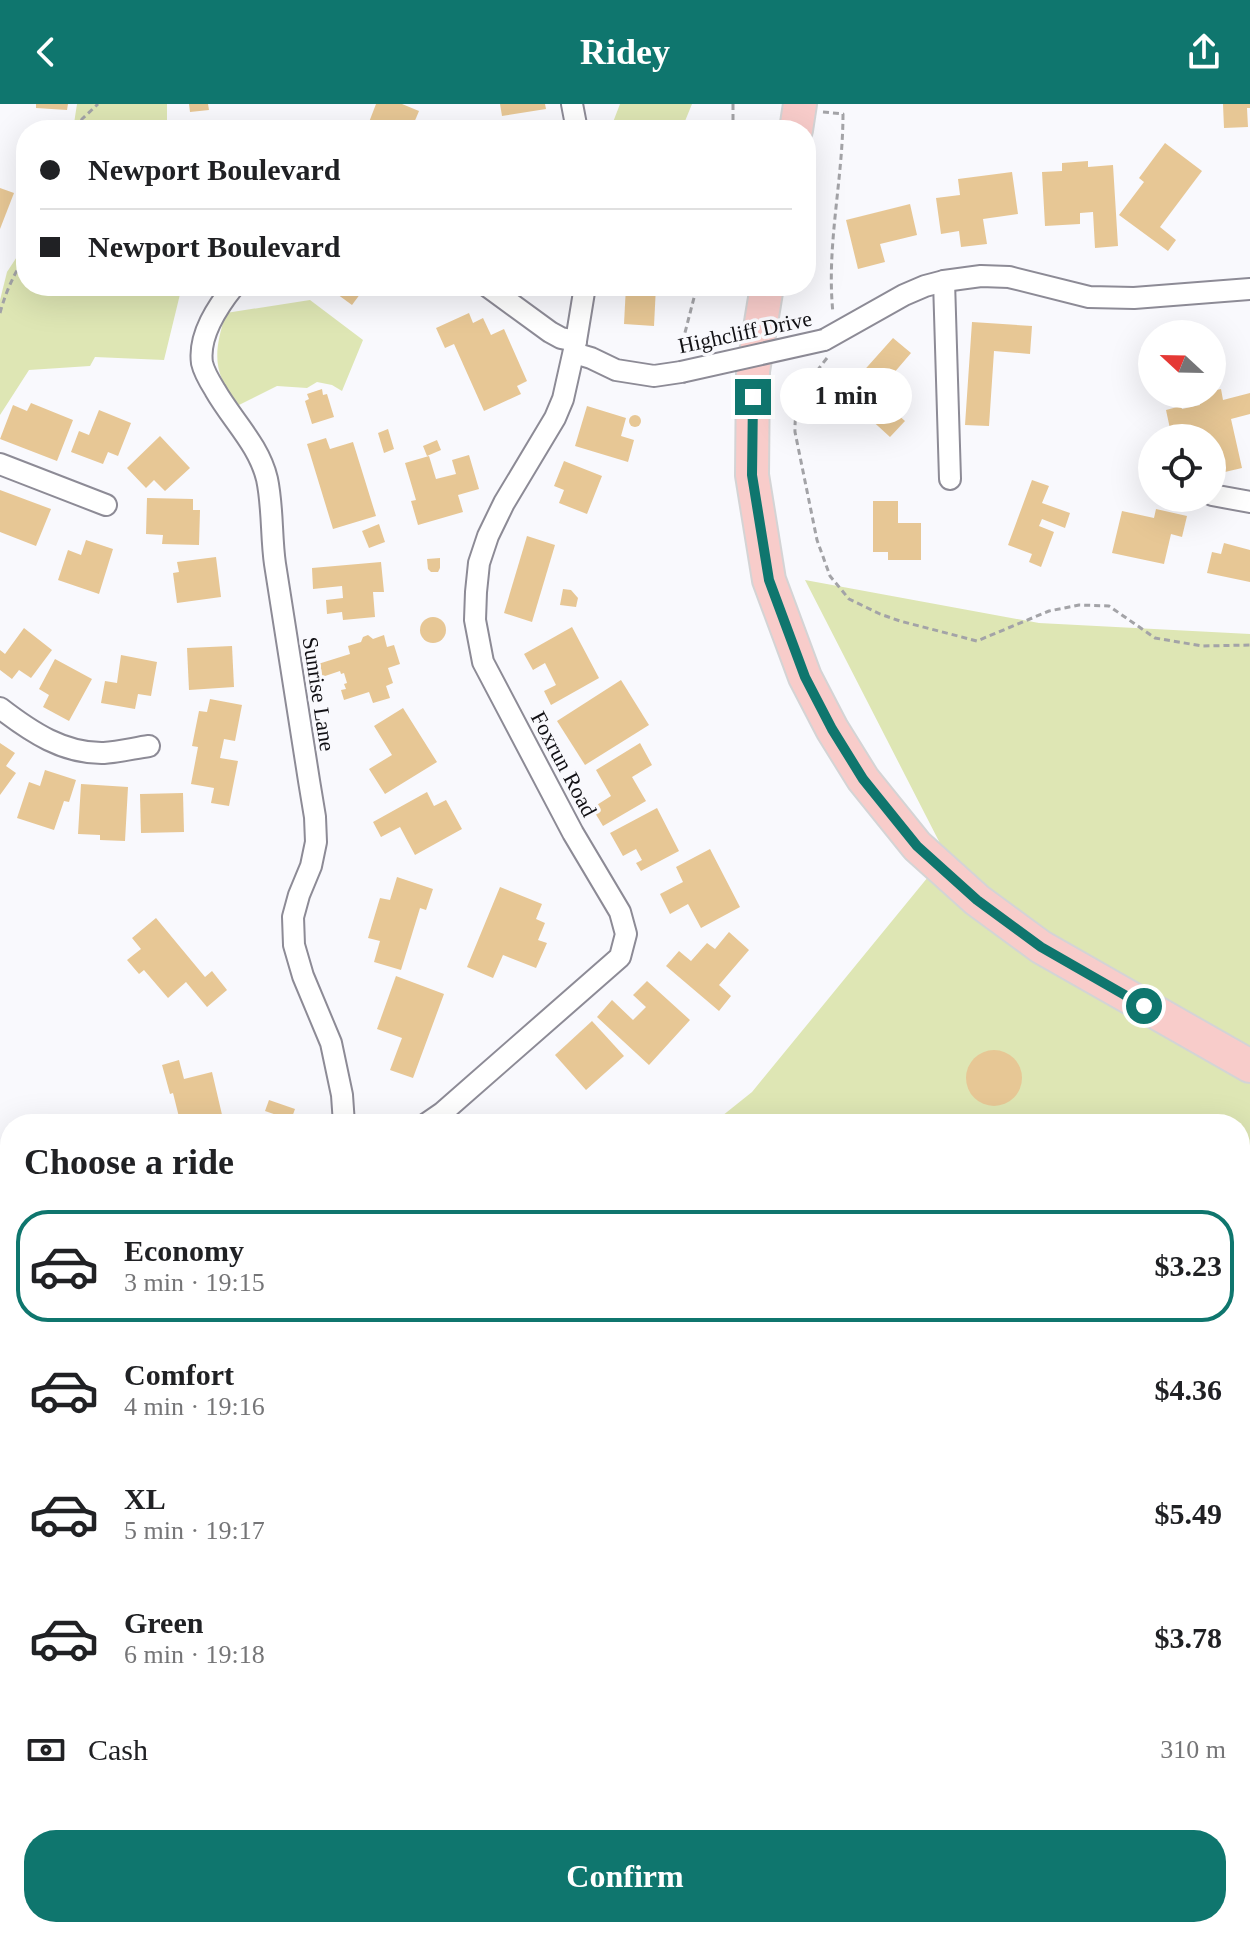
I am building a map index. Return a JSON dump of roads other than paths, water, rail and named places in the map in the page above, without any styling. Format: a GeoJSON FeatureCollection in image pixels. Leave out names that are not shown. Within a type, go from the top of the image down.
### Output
{"type":"FeatureCollection","features":[{"type":"Feature","properties":{"kind":"main road"},"geometry":{"type":"LineString","coordinates":[[765,296],[753,371],[752,475],[769,580],[805,677],[863,779],[917,846],[977,900],[1041,947],[1250,1066]]}},
{"type":"Feature","properties":{"kind":"street","name":"Highcliff Drive"},"geometry":{"type":"LineString","coordinates":[[575,347],[616,370],[654,376],[678,372],[830,338],[925,286],[981,276],[1009,277],[1089,297],[1134,298],[1250,289]]}},
{"type":"Feature","properties":{"kind":"street"},"geometry":{"type":"LineString","coordinates":[[944,281],[950,479]]}},
{"type":"Feature","properties":{"kind":"street","name":"Sunrise Lane"},"geometry":{"type":"LineString","coordinates":[[226,296],[203,341],[202,363],[218,395],[257,452],[267,481],[273,552],[316,830],[311,866],[293,917],[294,945],[303,976],[331,1043],[343,1114]]}},
{"type":"Feature","properties":{"kind":"street"},"geometry":{"type":"LineString","coordinates":[[501,296],[575,347]]}},
{"type":"Feature","properties":{"kind":"street","name":"Foxrun Road"},"geometry":{"type":"LineString","coordinates":[[441,1114],[620,957],[626,934],[620,912],[573,833],[483,662],[475,620],[479,563],[488,536],[563,399],[583,296]]}},
{"type":"Feature","properties":{"kind":"street"},"geometry":{"type":"LineString","coordinates":[[0,464],[106,505]]}},
{"type":"Feature","properties":{"kind":"street"},"geometry":{"type":"LineString","coordinates":[[1226,498],[1250,502]]}},
{"type":"Feature","properties":{"kind":"street"},"geometry":{"type":"LineString","coordinates":[[0,708],[25,728],[78,751],[105,753],[149,746]]}}]}
